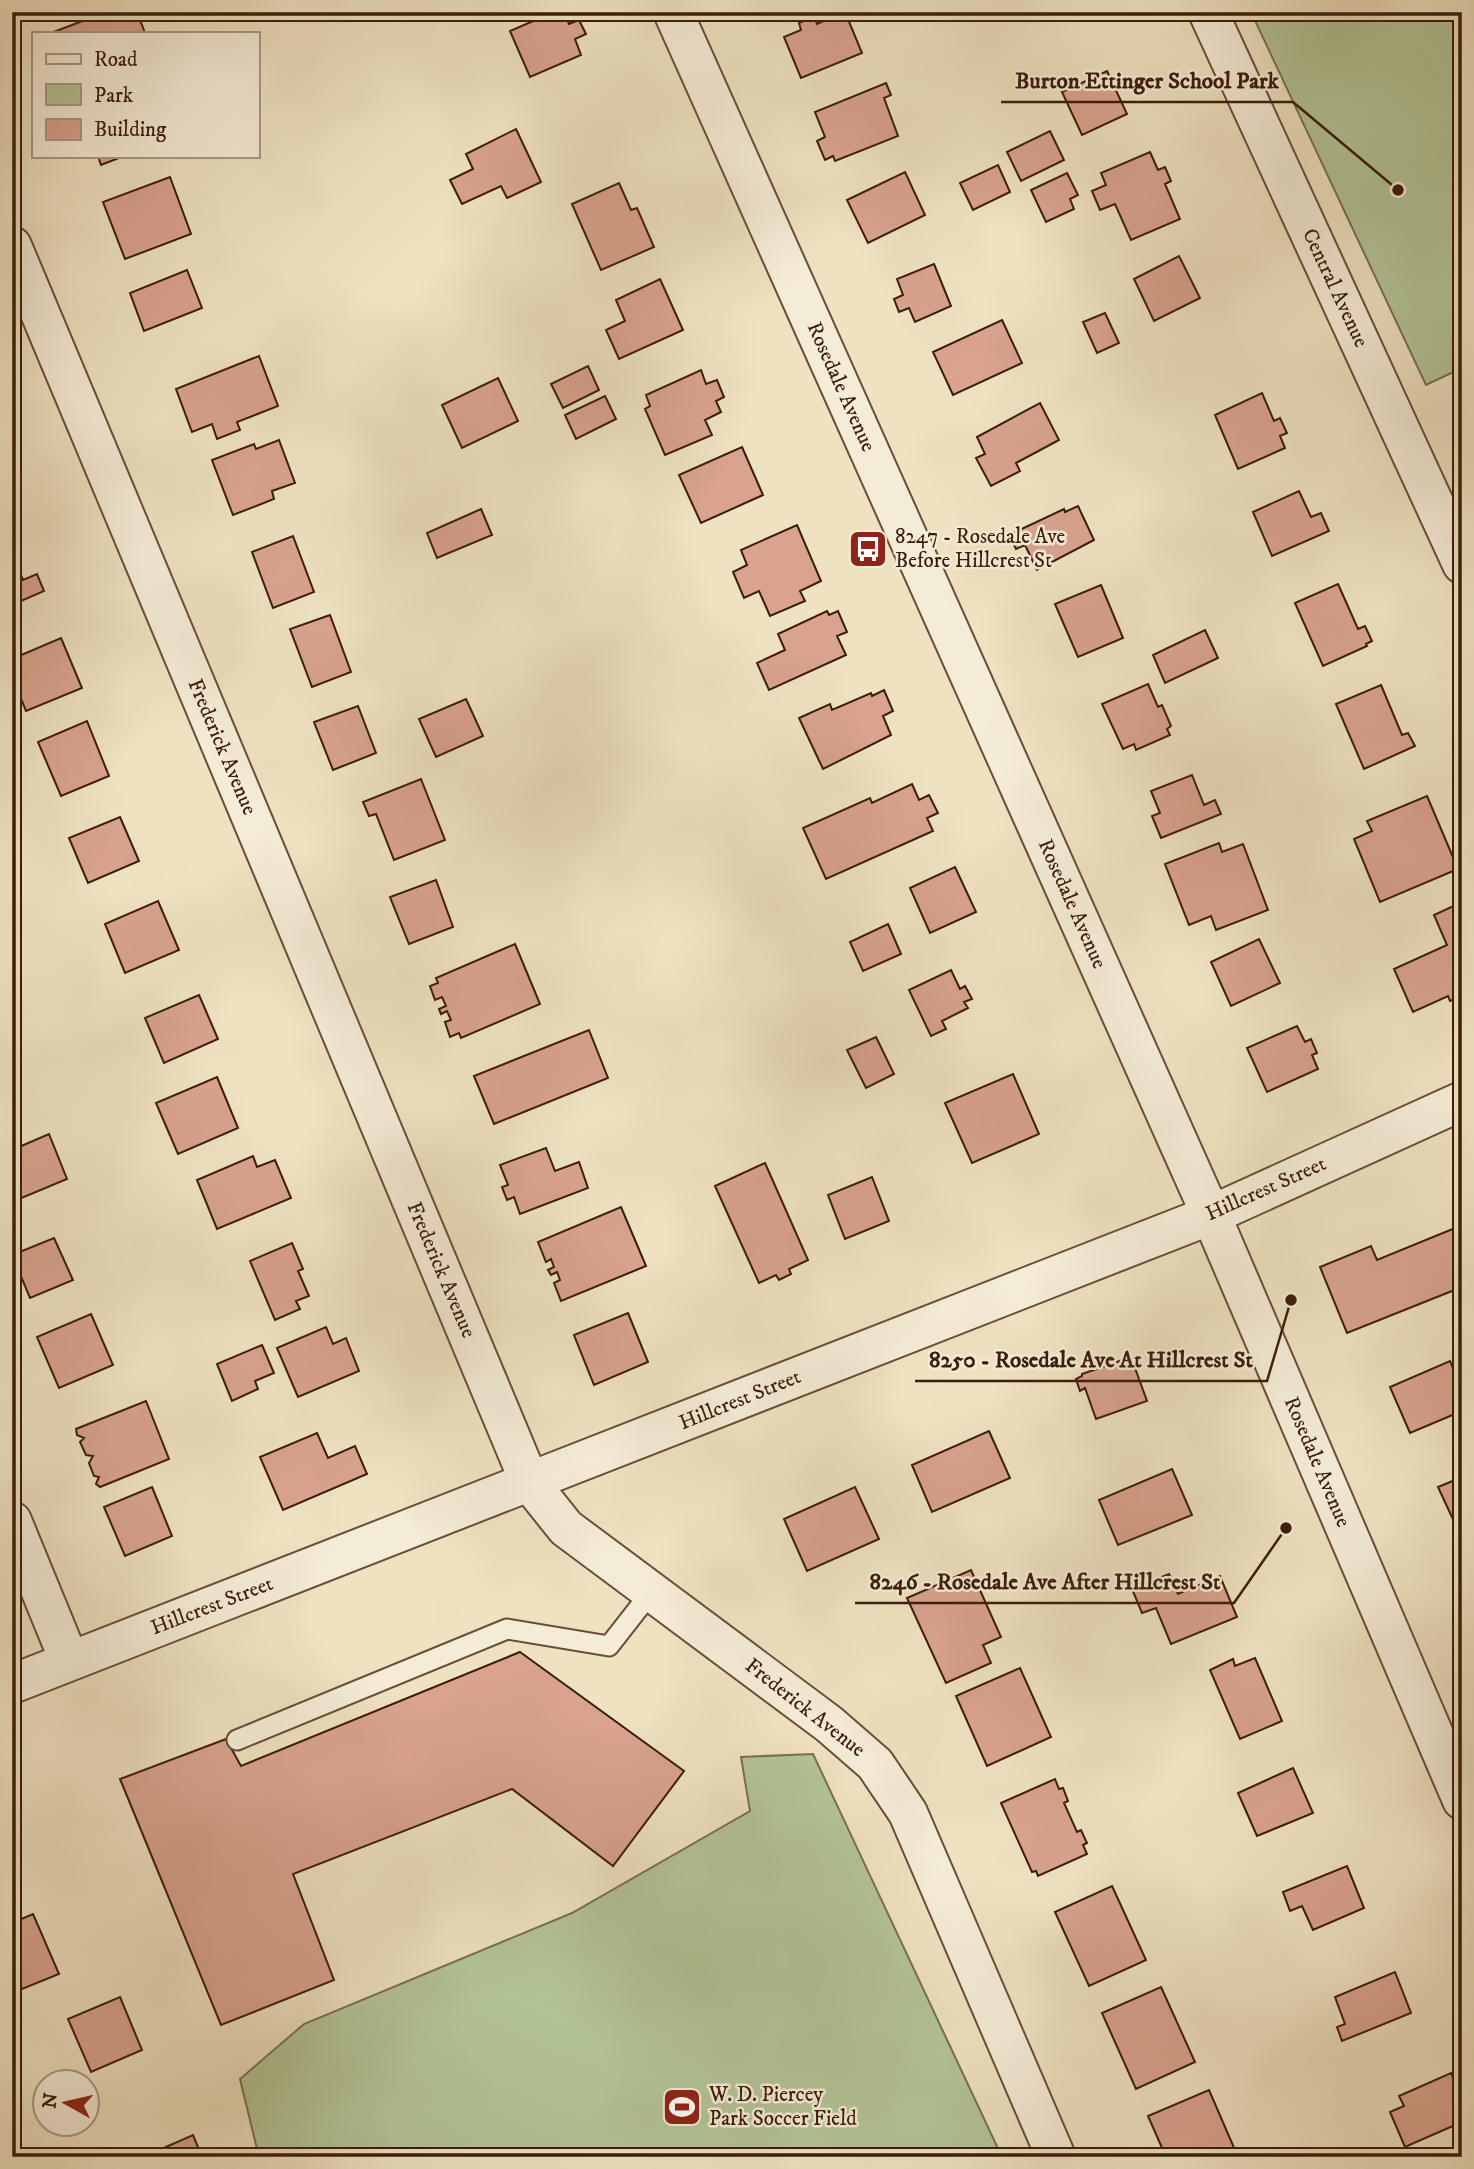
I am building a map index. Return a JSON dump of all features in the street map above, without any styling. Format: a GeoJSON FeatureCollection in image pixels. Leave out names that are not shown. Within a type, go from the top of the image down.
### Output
{"type":"FeatureCollection","features":[{"type":"Feature","properties":{"kind":"street","name":"Rosedale Avenue"},"geometry":{"type":"LineString","coordinates":[[673,12],[1211,1215],[1462,1800]]}},
{"type":"Feature","properties":{"kind":"street","name":"Central Avenue"},"geometry":{"type":"LineString","coordinates":[[1208,12],[1462,564]]}},
{"type":"Feature","properties":{"kind":"street","name":"Frederick Avenue"},"geometry":{"type":"LineString","coordinates":[[12,246],[530,1483],[566,1528],[829,1724],[875,1764],[908,1814],[1056,2157]]}},
{"type":"Feature","properties":{"kind":"street","name":"Hillcrest Street"},"geometry":{"type":"LineString","coordinates":[[12,1685],[69,1660],[530,1483],[1211,1215],[1462,1101]]}},
{"type":"Feature","properties":{"kind":"street"},"geometry":{"type":"LineString","coordinates":[[12,1521],[69,1660]]}},
{"type":"Feature","properties":{"kind":"lane"},"geometry":{"type":"LineString","coordinates":[[237,1740],[507,1629],[608,1646],[652,1591]]}},
{"type":"Feature","properties":{"kind":"green space"},"geometry":{"type":"Polygon","coordinates":[[[1251,12],[1462,12],[1462,368],[1426,385],[1251,12]]]}},
{"type":"Feature","properties":{"kind":"green space"},"geometry":{"type":"Polygon","coordinates":[[[813,1754],[1002,2157],[259,2157],[240,2079],[304,2024],[572,1913],[750,1811],[741,1757],[813,1754]]]}},
{"type":"Feature","properties":{"kind":"building"},"geometry":{"type":"Polygon","coordinates":[[[106,12],[137,12],[145,32],[54,32],[106,12]]]}},
{"type":"Feature","properties":{"kind":"building"},"geometry":{"type":"Polygon","coordinates":[[[554,12],[564,12],[569,24],[579,20],[586,34],[575,39],[581,55],[530,77],[510,31],[554,12]]]}},
{"type":"Feature","properties":{"kind":"building"},"geometry":{"type":"Polygon","coordinates":[[[845,12],[862,53],[801,78],[784,37],[801,30],[799,23],[814,16],[817,24],[845,12]]]}},
{"type":"Feature","properties":{"kind":"building"},"geometry":{"type":"Polygon","coordinates":[[[1107,71],[1127,114],[1082,135],[1062,92],[1107,71]]]}},
{"type":"Feature","properties":{"kind":"building"},"geometry":{"type":"Polygon","coordinates":[[[886,83],[891,95],[884,98],[898,136],[835,161],[833,156],[825,160],[817,141],[825,137],[815,112],[886,83]]]}},
{"type":"Feature","properties":{"kind":"building"},"geometry":{"type":"Polygon","coordinates":[[[516,129],[541,182],[507,198],[501,186],[462,204],[450,180],[473,169],[466,154],[516,129]]]}},
{"type":"Feature","properties":{"kind":"building"},"geometry":{"type":"Polygon","coordinates":[[[1050,131],[1064,160],[1021,181],[1007,152],[1050,131]]]}},
{"type":"Feature","properties":{"kind":"building"},"geometry":{"type":"Polygon","coordinates":[[[1150,152],[1158,170],[1165,167],[1171,181],[1165,184],[1180,219],[1131,240],[1115,204],[1100,210],[1092,191],[1106,185],[1101,173],[1150,152]]]}},
{"type":"Feature","properties":{"kind":"building"},"geometry":{"type":"Polygon","coordinates":[[[99,158],[119,158],[101,165],[99,158]]]}},
{"type":"Feature","properties":{"kind":"building"},"geometry":{"type":"Polygon","coordinates":[[[998,165],[1010,192],[973,210],[960,183],[998,165]]]}},
{"type":"Feature","properties":{"kind":"building"},"geometry":{"type":"Polygon","coordinates":[[[905,172],[925,215],[868,243],[847,200],[905,172]]]}},
{"type":"Feature","properties":{"kind":"building"},"geometry":{"type":"Polygon","coordinates":[[[1067,173],[1078,195],[1070,199],[1074,209],[1046,222],[1031,190],[1067,173]]]}},
{"type":"Feature","properties":{"kind":"building"},"geometry":{"type":"Polygon","coordinates":[[[170,177],[191,234],[125,259],[103,202],[170,177]]]}},
{"type":"Feature","properties":{"kind":"building"},"geometry":{"type":"Polygon","coordinates":[[[619,183],[631,210],[637,208],[654,247],[601,270],[572,204],[619,183]]]}},
{"type":"Feature","properties":{"kind":"building"},"geometry":{"type":"Polygon","coordinates":[[[1179,256],[1200,298],[1154,321],[1134,279],[1179,256]]]}},
{"type":"Feature","properties":{"kind":"building"},"geometry":{"type":"Polygon","coordinates":[[[934,264],[951,306],[915,322],[909,308],[899,312],[894,299],[903,295],[897,279],[934,264]]]}},
{"type":"Feature","properties":{"kind":"building"},"geometry":{"type":"Polygon","coordinates":[[[187,270],[202,308],[144,331],[130,293],[187,270]]]}},
{"type":"Feature","properties":{"kind":"building"},"geometry":{"type":"Polygon","coordinates":[[[660,279],[683,330],[619,359],[606,330],[625,321],[616,300],[660,279]]]}},
{"type":"Feature","properties":{"kind":"building"},"geometry":{"type":"Polygon","coordinates":[[[1105,313],[1119,343],[1097,353],[1083,322],[1105,313]]]}},
{"type":"Feature","properties":{"kind":"building"},"geometry":{"type":"Polygon","coordinates":[[[1002,320],[1022,363],[953,395],[933,352],[1002,320]]]}},
{"type":"Feature","properties":{"kind":"building"},"geometry":{"type":"Polygon","coordinates":[[[259,356],[278,406],[237,422],[240,430],[217,439],[212,424],[192,432],[176,389],[259,356]]]}},
{"type":"Feature","properties":{"kind":"building"},"geometry":{"type":"Polygon","coordinates":[[[588,366],[599,390],[563,408],[551,384],[588,366]]]}},
{"type":"Feature","properties":{"kind":"building"},"geometry":{"type":"Polygon","coordinates":[[[701,370],[706,384],[717,380],[724,397],[716,401],[721,412],[705,420],[712,435],[665,455],[645,409],[650,406],[646,395],[701,370]]]}},
{"type":"Feature","properties":{"kind":"building"},"geometry":{"type":"Polygon","coordinates":[[[498,378],[518,421],[462,448],[442,405],[498,378]]]}},
{"type":"Feature","properties":{"kind":"building"},"geometry":{"type":"Polygon","coordinates":[[[1262,393],[1274,421],[1280,418],[1287,433],[1280,436],[1285,448],[1238,469],[1215,415],[1262,393]]]}},
{"type":"Feature","properties":{"kind":"building"},"geometry":{"type":"Polygon","coordinates":[[[605,396],[616,419],[576,439],[565,415],[605,396]]]}},
{"type":"Feature","properties":{"kind":"building"},"geometry":{"type":"Polygon","coordinates":[[[1040,403],[1059,440],[1016,463],[1020,471],[991,486],[976,458],[985,454],[977,437],[1040,403]]]}},
{"type":"Feature","properties":{"kind":"building"},"geometry":{"type":"Polygon","coordinates":[[[279,440],[295,483],[272,491],[274,499],[233,515],[212,460],[254,444],[256,449],[279,440]]]}},
{"type":"Feature","properties":{"kind":"building"},"geometry":{"type":"Polygon","coordinates":[[[742,447],[763,495],[701,523],[679,475],[742,447]]]}},
{"type":"Feature","properties":{"kind":"building"},"geometry":{"type":"Polygon","coordinates":[[[1299,491],[1311,517],[1321,513],[1329,531],[1272,556],[1253,512],[1299,491]]]}},
{"type":"Feature","properties":{"kind":"building"},"geometry":{"type":"Polygon","coordinates":[[[1078,506],[1094,540],[1037,570],[1025,545],[1016,549],[1009,535],[1064,509],[1065,512],[1078,506]]]}},
{"type":"Feature","properties":{"kind":"building"},"geometry":{"type":"Polygon","coordinates":[[[481,509],[492,535],[437,558],[427,533],[481,509]]]}},
{"type":"Feature","properties":{"kind":"building"},"geometry":{"type":"Polygon","coordinates":[[[797,525],[821,581],[800,591],[805,601],[770,616],[759,591],[744,598],[733,572],[747,565],[741,550],[797,525]]]}},
{"type":"Feature","properties":{"kind":"building"},"geometry":{"type":"Polygon","coordinates":[[[293,536],[314,592],[273,608],[252,552],[293,536]]]}},
{"type":"Feature","properties":{"kind":"building"},"geometry":{"type":"Polygon","coordinates":[[[14,558],[23,580],[37,574],[44,591],[12,605],[14,558]]]}},
{"type":"Feature","properties":{"kind":"building"},"geometry":{"type":"Polygon","coordinates":[[[1338,584],[1358,629],[1365,626],[1372,641],[1366,644],[1367,646],[1323,666],[1295,603],[1338,584]]]}},
{"type":"Feature","properties":{"kind":"building"},"geometry":{"type":"Polygon","coordinates":[[[1101,585],[1123,638],[1078,657],[1055,604],[1101,585]]]}},
{"type":"Feature","properties":{"kind":"building"},"geometry":{"type":"Polygon","coordinates":[[[827,611],[829,615],[838,611],[847,632],[837,636],[846,655],[769,690],[757,663],[785,650],[778,634],[827,611]]]}},
{"type":"Feature","properties":{"kind":"building"},"geometry":{"type":"Polygon","coordinates":[[[330,615],[351,672],[312,687],[290,629],[330,615]]]}},
{"type":"Feature","properties":{"kind":"building"},"geometry":{"type":"Polygon","coordinates":[[[1205,630],[1218,658],[1165,683],[1153,655],[1205,630]]]}},
{"type":"Feature","properties":{"kind":"building"},"geometry":{"type":"Polygon","coordinates":[[[61,638],[82,688],[26,711],[12,677],[12,659],[61,638]]]}},
{"type":"Feature","properties":{"kind":"building"},"geometry":{"type":"Polygon","coordinates":[[[1148,684],[1158,707],[1162,705],[1171,726],[1167,729],[1170,735],[1136,750],[1134,744],[1123,749],[1102,704],[1148,684]]]}},
{"type":"Feature","properties":{"kind":"building"},"geometry":{"type":"Polygon","coordinates":[[[1381,685],[1402,735],[1408,733],[1415,746],[1364,769],[1336,704],[1381,685]]]}},
{"type":"Feature","properties":{"kind":"building"},"geometry":{"type":"Polygon","coordinates":[[[884,690],[893,711],[883,716],[891,735],[823,769],[799,718],[830,704],[832,710],[884,690]]]}},
{"type":"Feature","properties":{"kind":"building"},"geometry":{"type":"Polygon","coordinates":[[[466,699],[483,736],[436,757],[419,719],[466,699]]]}},
{"type":"Feature","properties":{"kind":"building"},"geometry":{"type":"Polygon","coordinates":[[[358,706],[376,753],[333,770],[314,722],[358,706]]]}},
{"type":"Feature","properties":{"kind":"building"},"geometry":{"type":"Polygon","coordinates":[[[87,721],[109,776],[61,796],[38,742],[87,721]]]}},
{"type":"Feature","properties":{"kind":"building"},"geometry":{"type":"Polygon","coordinates":[[[1192,775],[1204,805],[1215,800],[1221,814],[1161,838],[1152,816],[1160,813],[1151,791],[1192,775]]]}},
{"type":"Feature","properties":{"kind":"building"},"geometry":{"type":"Polygon","coordinates":[[[421,779],[445,840],[394,860],[376,814],[369,816],[363,802],[421,779]]]}},
{"type":"Feature","properties":{"kind":"building"},"geometry":{"type":"Polygon","coordinates":[[[912,784],[919,800],[929,795],[938,813],[927,818],[933,831],[826,879],[803,828],[870,798],[872,803],[912,784]]]}},
{"type":"Feature","properties":{"kind":"building"},"geometry":{"type":"Polygon","coordinates":[[[1427,796],[1458,869],[1380,902],[1354,839],[1372,831],[1367,821],[1427,796]]]}},
{"type":"Feature","properties":{"kind":"building"},"geometry":{"type":"Polygon","coordinates":[[[120,817],[139,861],[88,883],[69,838],[120,817]]]}},
{"type":"Feature","properties":{"kind":"building"},"geometry":{"type":"Polygon","coordinates":[[[1219,843],[1222,852],[1243,844],[1268,910],[1216,930],[1211,916],[1189,925],[1165,864],[1219,843]]]}},
{"type":"Feature","properties":{"kind":"building"},"geometry":{"type":"Polygon","coordinates":[[[955,867],[976,912],[930,933],[910,888],[955,867]]]}},
{"type":"Feature","properties":{"kind":"building"},"geometry":{"type":"Polygon","coordinates":[[[436,880],[453,927],[409,944],[390,897],[436,880]]]}},
{"type":"Feature","properties":{"kind":"building"},"geometry":{"type":"Polygon","coordinates":[[[158,901],[179,950],[125,973],[105,924],[158,901]]]}},
{"type":"Feature","properties":{"kind":"building"},"geometry":{"type":"Polygon","coordinates":[[[1462,902],[1462,996],[1450,1001],[1448,996],[1413,1012],[1394,969],[1447,945],[1434,915],[1462,902]]]}},
{"type":"Feature","properties":{"kind":"building"},"geometry":{"type":"Polygon","coordinates":[[[888,924],[901,954],[863,971],[850,942],[888,924]]]}},
{"type":"Feature","properties":{"kind":"building"},"geometry":{"type":"Polygon","coordinates":[[[1259,939],[1280,983],[1231,1006],[1211,962],[1259,939]]]}},
{"type":"Feature","properties":{"kind":"building"},"geometry":{"type":"Polygon","coordinates":[[[515,944],[540,1004],[461,1038],[459,1033],[450,1037],[445,1022],[451,1020],[447,1011],[441,1014],[439,1009],[446,1006],[442,997],[435,1000],[430,986],[438,983],[436,978],[515,944]]]}},
{"type":"Feature","properties":{"kind":"building"},"geometry":{"type":"Polygon","coordinates":[[[951,970],[960,989],[965,986],[972,999],[964,1002],[968,1008],[942,1021],[946,1029],[931,1036],[909,990],[951,970]]]}},
{"type":"Feature","properties":{"kind":"building"},"geometry":{"type":"Polygon","coordinates":[[[199,995],[218,1039],[164,1063],[145,1018],[199,995]]]}},
{"type":"Feature","properties":{"kind":"building"},"geometry":{"type":"Polygon","coordinates":[[[1297,1026],[1305,1042],[1311,1039],[1317,1053],[1312,1055],[1318,1069],[1267,1092],[1247,1048],[1297,1026]]]}},
{"type":"Feature","properties":{"kind":"building"},"geometry":{"type":"Polygon","coordinates":[[[589,1030],[608,1078],[494,1124],[474,1076],[589,1030]]]}},
{"type":"Feature","properties":{"kind":"building"},"geometry":{"type":"Polygon","coordinates":[[[876,1037],[894,1074],[866,1088],[847,1050],[876,1037]]]}},
{"type":"Feature","properties":{"kind":"building"},"geometry":{"type":"Polygon","coordinates":[[[1013,1074],[1039,1134],[972,1163],[945,1103],[1013,1074]]]}},
{"type":"Feature","properties":{"kind":"building"},"geometry":{"type":"Polygon","coordinates":[[[217,1077],[238,1128],[178,1154],[156,1103],[217,1077]]]}},
{"type":"Feature","properties":{"kind":"building"},"geometry":{"type":"Polygon","coordinates":[[[49,1134],[67,1179],[12,1202],[12,1150],[49,1134]]]}},
{"type":"Feature","properties":{"kind":"building"},"geometry":{"type":"Polygon","coordinates":[[[546,1148],[555,1171],[579,1162],[588,1188],[520,1214],[514,1197],[507,1200],[502,1187],[508,1185],[500,1165],[546,1148]]]}},
{"type":"Feature","properties":{"kind":"building"},"geometry":{"type":"Polygon","coordinates":[[[253,1156],[257,1167],[275,1160],[291,1198],[217,1229],[197,1180],[253,1156]]]}},
{"type":"Feature","properties":{"kind":"building"},"geometry":{"type":"Polygon","coordinates":[[[765,1163],[808,1260],[789,1269],[791,1274],[779,1280],[776,1275],[759,1283],[715,1186],[765,1163]]]}},
{"type":"Feature","properties":{"kind":"building"},"geometry":{"type":"Polygon","coordinates":[[[872,1177],[889,1221],[845,1239],[828,1195],[872,1177]]]}},
{"type":"Feature","properties":{"kind":"building"},"geometry":{"type":"Polygon","coordinates":[[[621,1207],[646,1266],[561,1301],[554,1283],[560,1280],[557,1272],[551,1275],[548,1270],[554,1267],[551,1259],[546,1262],[538,1242],[621,1207]]]}},
{"type":"Feature","properties":{"kind":"building"},"geometry":{"type":"Polygon","coordinates":[[[1460,1226],[1462,1287],[1347,1333],[1320,1267],[1371,1246],[1377,1260],[1460,1226]]]}},
{"type":"Feature","properties":{"kind":"building"},"geometry":{"type":"Polygon","coordinates":[[[54,1238],[73,1280],[30,1298],[12,1255],[54,1238]]]}},
{"type":"Feature","properties":{"kind":"building"},"geometry":{"type":"Polygon","coordinates":[[[292,1243],[303,1269],[298,1271],[309,1296],[296,1301],[300,1309],[275,1320],[250,1261],[292,1243]]]}},
{"type":"Feature","properties":{"kind":"building"},"geometry":{"type":"Polygon","coordinates":[[[628,1313],[648,1362],[594,1385],[574,1335],[628,1313]]]}},
{"type":"Feature","properties":{"kind":"building"},"geometry":{"type":"Polygon","coordinates":[[[91,1314],[113,1365],[59,1388],[37,1337],[91,1314]]]}},
{"type":"Feature","properties":{"kind":"building"},"geometry":{"type":"Polygon","coordinates":[[[326,1327],[333,1344],[346,1338],[359,1371],[298,1397],[277,1348],[326,1327]]]}},
{"type":"Feature","properties":{"kind":"building"},"geometry":{"type":"Polygon","coordinates":[[[262,1345],[274,1373],[255,1381],[258,1389],[232,1401],[217,1364],[262,1345]]]}},
{"type":"Feature","properties":{"kind":"building"},"geometry":{"type":"Polygon","coordinates":[[[1131,1357],[1147,1401],[1096,1419],[1085,1388],[1080,1391],[1076,1379],[1082,1374],[1131,1357]]]}},
{"type":"Feature","properties":{"kind":"building"},"geometry":{"type":"Polygon","coordinates":[[[1450,1361],[1462,1389],[1462,1411],[1410,1433],[1390,1387],[1450,1361]]]}},
{"type":"Feature","properties":{"kind":"building"},"geometry":{"type":"Polygon","coordinates":[[[146,1401],[169,1459],[100,1487],[96,1484],[99,1477],[94,1476],[89,1463],[93,1456],[86,1455],[80,1442],[84,1438],[77,1435],[76,1429],[146,1401]]]}},
{"type":"Feature","properties":{"kind":"building"},"geometry":{"type":"Polygon","coordinates":[[[989,1431],[1010,1478],[932,1512],[912,1465],[989,1431]]]}},
{"type":"Feature","properties":{"kind":"building"},"geometry":{"type":"Polygon","coordinates":[[[317,1433],[328,1458],[355,1446],[367,1474],[283,1510],[260,1457],[317,1433]]]}},
{"type":"Feature","properties":{"kind":"building"},"geometry":{"type":"Polygon","coordinates":[[[1172,1469],[1192,1515],[1118,1545],[1099,1500],[1172,1469]]]}},
{"type":"Feature","properties":{"kind":"building"},"geometry":{"type":"Polygon","coordinates":[[[1462,1477],[1462,1526],[1457,1528],[1438,1487],[1462,1477]]]}},
{"type":"Feature","properties":{"kind":"building"},"geometry":{"type":"Polygon","coordinates":[[[152,1487],[172,1536],[125,1556],[104,1507],[152,1487]]]}},
{"type":"Feature","properties":{"kind":"building"},"geometry":{"type":"Polygon","coordinates":[[[855,1487],[879,1539],[807,1571],[784,1519],[855,1487]]]}},
{"type":"Feature","properties":{"kind":"building"},"geometry":{"type":"Polygon","coordinates":[[[971,1570],[1001,1637],[983,1645],[991,1663],[946,1683],[907,1598],[971,1570]]]}},
{"type":"Feature","properties":{"kind":"building"},"geometry":{"type":"Polygon","coordinates":[[[1169,1574],[1178,1594],[1220,1576],[1237,1617],[1171,1644],[1156,1608],[1142,1613],[1132,1589],[1169,1574]]]}},
{"type":"Feature","properties":{"kind":"building"},"geometry":{"type":"Polygon","coordinates":[[[520,1652],[684,1771],[613,1866],[512,1789],[293,1874],[334,1980],[221,2025],[120,1779],[226,1739],[241,1766],[520,1652]]]}},
{"type":"Feature","properties":{"kind":"building"},"geometry":{"type":"Polygon","coordinates":[[[1255,1658],[1282,1721],[1240,1739],[1210,1670],[1233,1659],[1235,1666],[1255,1658]]]}},
{"type":"Feature","properties":{"kind":"building"},"geometry":{"type":"Polygon","coordinates":[[[1020,1668],[1051,1737],[987,1766],[956,1696],[1020,1668]]]}},
{"type":"Feature","properties":{"kind":"building"},"geometry":{"type":"Polygon","coordinates":[[[1293,1768],[1313,1813],[1257,1836],[1238,1793],[1293,1768]]]}},
{"type":"Feature","properties":{"kind":"building"},"geometry":{"type":"Polygon","coordinates":[[[1055,1779],[1059,1789],[1063,1788],[1068,1801],[1064,1803],[1077,1832],[1081,1830],[1087,1843],[1083,1845],[1087,1854],[1038,1876],[1036,1871],[1032,1872],[1001,1803],[1055,1779]]]}},
{"type":"Feature","properties":{"kind":"building"},"geometry":{"type":"Polygon","coordinates":[[[1347,1866],[1364,1908],[1313,1930],[1302,1906],[1290,1911],[1283,1892],[1347,1866]]]}},
{"type":"Feature","properties":{"kind":"building"},"geometry":{"type":"Polygon","coordinates":[[[1112,1886],[1146,1960],[1089,1986],[1055,1912],[1112,1886]]]}},
{"type":"Feature","properties":{"kind":"building"},"geometry":{"type":"Polygon","coordinates":[[[33,1914],[59,1974],[12,1993],[12,1923],[33,1914]]]}},
{"type":"Feature","properties":{"kind":"building"},"geometry":{"type":"Polygon","coordinates":[[[1395,1972],[1411,2013],[1342,2041],[1337,2027],[1345,2024],[1335,1997],[1395,1972]]]}},
{"type":"Feature","properties":{"kind":"building"},"geometry":{"type":"Polygon","coordinates":[[[1161,1987],[1195,2062],[1136,2089],[1102,2013],[1161,1987]]]}},
{"type":"Feature","properties":{"kind":"building"},"geometry":{"type":"Polygon","coordinates":[[[120,1997],[142,2050],[100,2068],[89,2068],[68,2019],[120,1997]]]}},
{"type":"Feature","properties":{"kind":"building"},"geometry":{"type":"Polygon","coordinates":[[[1451,2073],[1462,2098],[1462,2122],[1405,2147],[1390,2112],[1404,2106],[1399,2096],[1451,2073]]]}},
{"type":"Feature","properties":{"kind":"building"},"geometry":{"type":"Polygon","coordinates":[[[1209,2090],[1238,2157],[1166,2157],[1148,2116],[1209,2090]]]}},
{"type":"Feature","properties":{"kind":"building"},"geometry":{"type":"Polygon","coordinates":[[[193,2135],[202,2157],[143,2157],[193,2135]]]}},
{"type":"Feature","properties":{"kind":"place","name":"Burton Ettinger School Park"},"geometry":{"type":"Point","coordinates":[1398,190]}},
{"type":"Feature","properties":{"kind":"place","name":"8247 - Rosedale Ave Before Hillcrest St"},"geometry":{"type":"Point","coordinates":[868,549]}},
{"type":"Feature","properties":{"kind":"place","name":"8250 - Rosedale Ave At Hillcrest St"},"geometry":{"type":"Point","coordinates":[1291,1300]}},
{"type":"Feature","properties":{"kind":"place","name":"8246 - Rosedale Ave After Hillcrest St"},"geometry":{"type":"Point","coordinates":[1286,1528]}},
{"type":"Feature","properties":{"kind":"place","name":"W. D. Piercey Park Soccer Field"},"geometry":{"type":"Point","coordinates":[682,2107]}}]}
